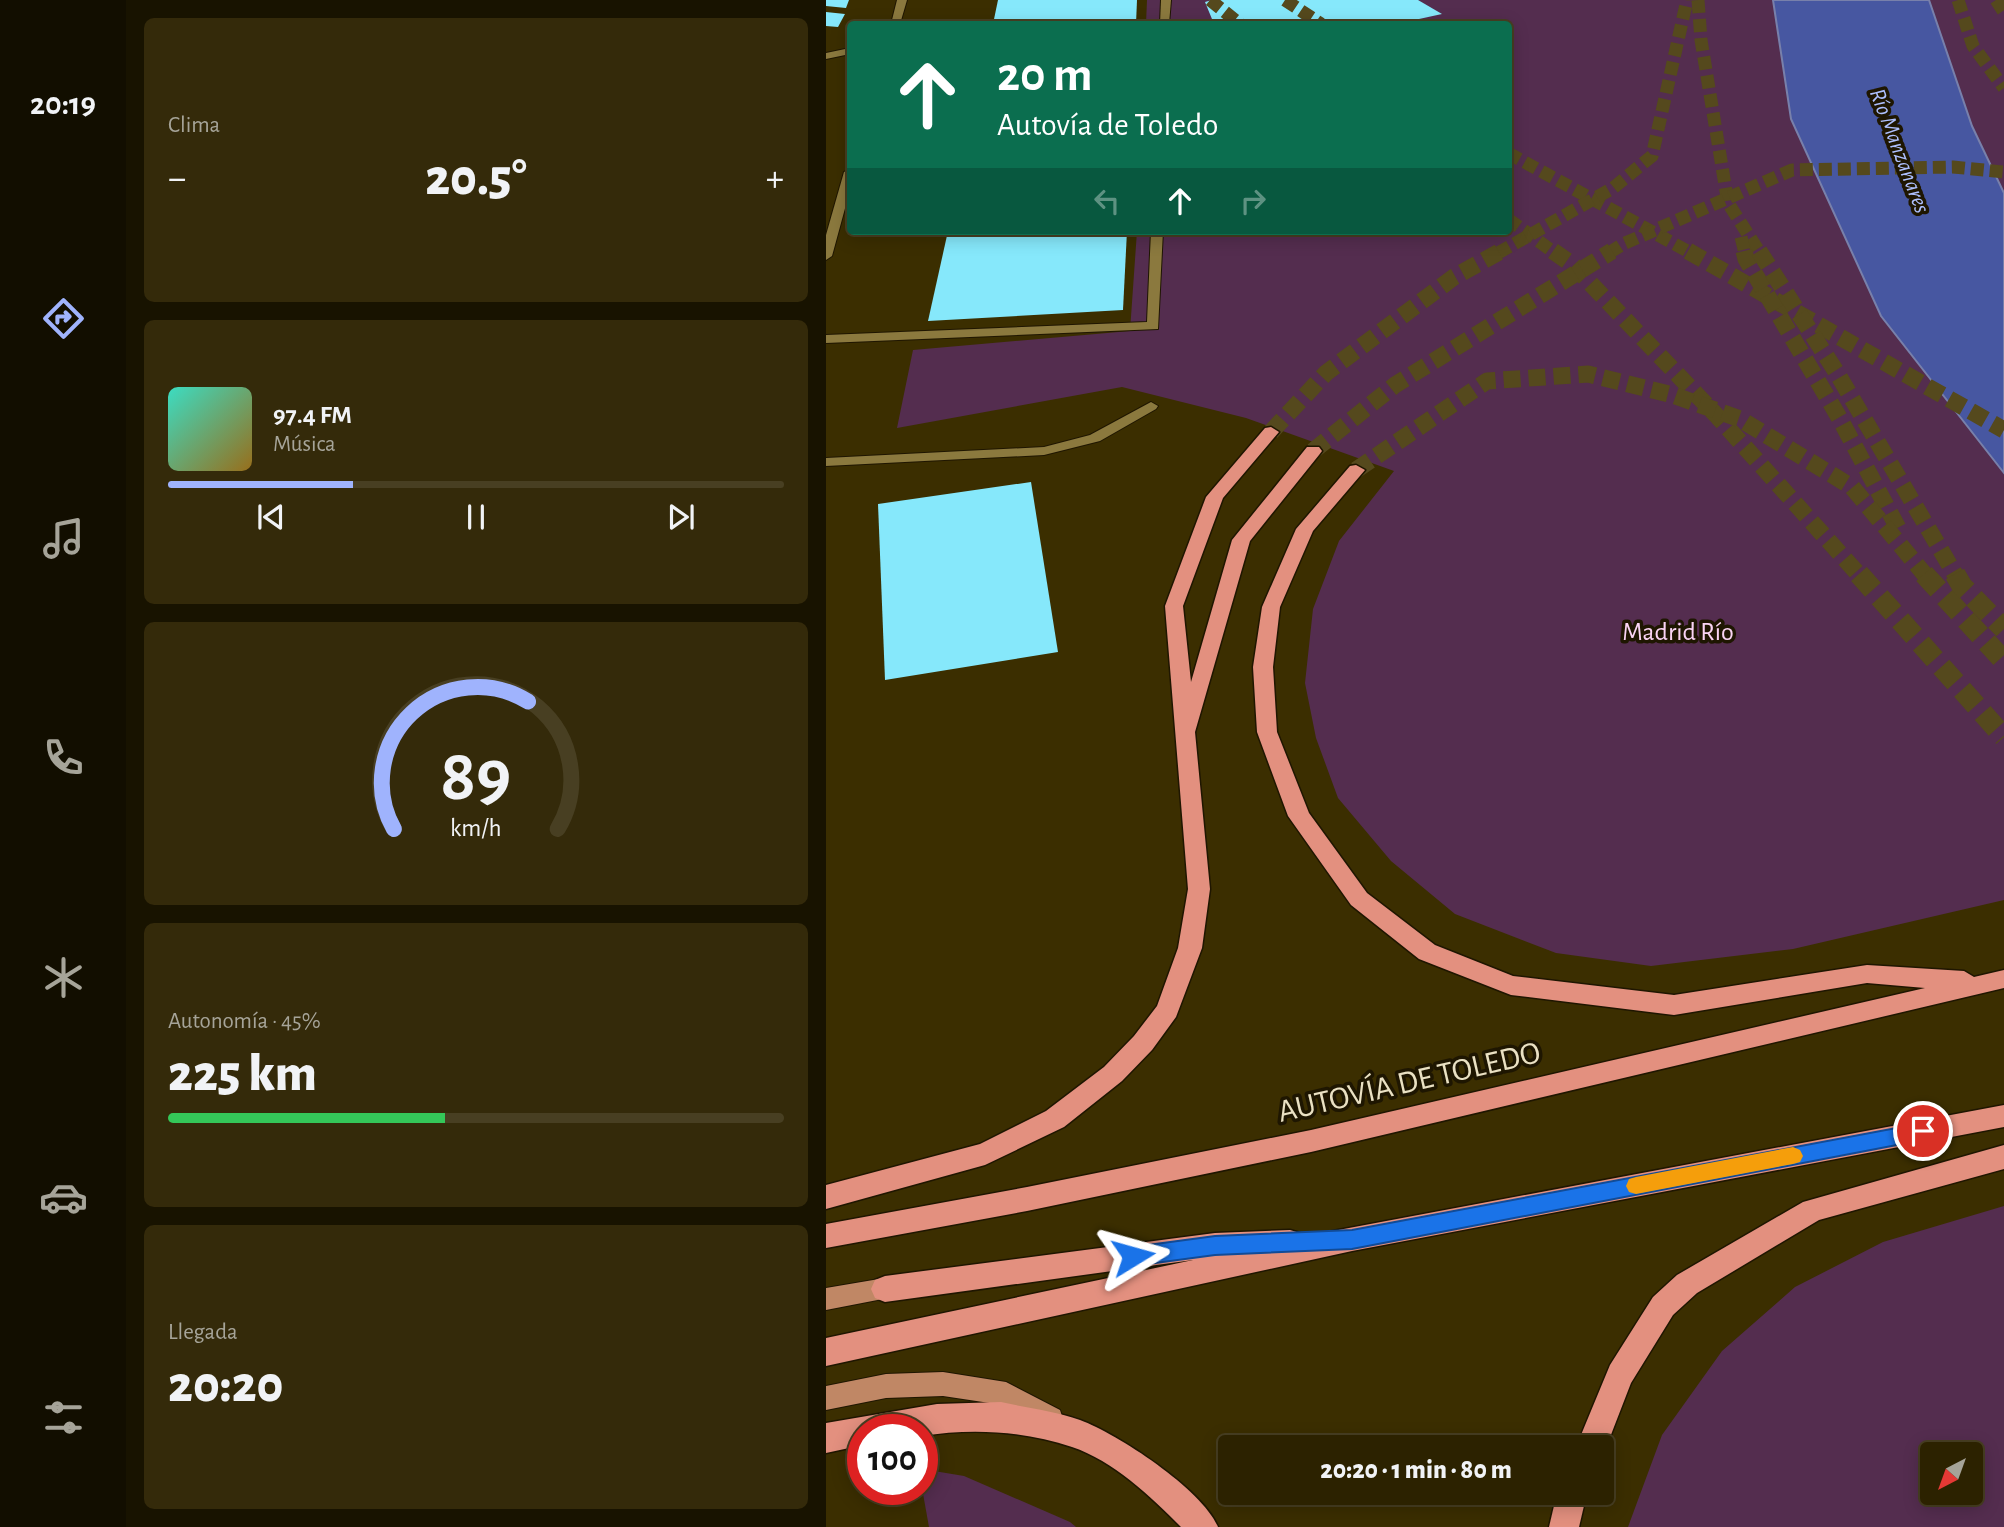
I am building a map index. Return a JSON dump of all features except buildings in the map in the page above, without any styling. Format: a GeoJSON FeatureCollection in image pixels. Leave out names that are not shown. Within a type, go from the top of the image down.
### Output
{"type":"FeatureCollection","features":[{"type":"Feature","properties":{"kind":"highway"},"geometry":{"type":"LineString","coordinates":[[826,1197],[985,1154],[1055,1119],[1113,1074],[1143,1043],[1167,1010],[1190,948],[1199,888],[1174,606],[1215,496],[1271,432]]}},
{"type":"Feature","properties":{"kind":"highway"},"geometry":{"type":"LineString","coordinates":[[1185,739],[1241,540],[1313,451]]}},
{"type":"Feature","properties":{"kind":"highway"},"geometry":{"type":"LineString","coordinates":[[1356,470],[1305,529],[1270,607],[1263,667],[1267,732],[1299,816],[1359,899],[1427,952],[1511,985],[1674,1005],[1867,974],[1994,981]]}},
{"type":"Feature","properties":{"kind":"highway","name":"AUTOVÍA DE TOLEDO"},"geometry":{"type":"LineString","coordinates":[[826,1236],[1311,1141],[1994,981]]}},
{"type":"Feature","properties":{"kind":"highway"},"geometry":{"type":"LineString","coordinates":[[826,1352],[1352,1239],[2004,1116]]}},
{"type":"Feature","properties":{"kind":"highway"},"geometry":{"type":"LineString","coordinates":[[1596,1435],[1620,1375],[1663,1306],[1687,1284],[1812,1210],[2004,1156]]}},
{"type":"Feature","properties":{"kind":"highway"},"geometry":{"type":"LineString","coordinates":[[885,1289],[1215,1245],[1352,1239]]}},
{"type":"Feature","properties":{"kind":"highway"},"geometry":{"type":"LineString","coordinates":[[938,1422],[1001,1417],[1078,1434],[1117,1455],[1159,1483],[1203,1527]]}},
{"type":"Feature","properties":{"kind":"highway"},"geometry":{"type":"LineString","coordinates":[[826,1438],[847,1433]]}},
{"type":"Feature","properties":{"kind":"highway"},"geometry":{"type":"LineString","coordinates":[[1564,1527],[1569,1505]]}},
{"type":"Feature","properties":{"kind":"main road"},"geometry":{"type":"LineString","coordinates":[[826,1299],[885,1289]]}},
{"type":"Feature","properties":{"kind":"main road"},"geometry":{"type":"LineString","coordinates":[[826,1398],[886,1386],[943,1384],[1006,1394],[1078,1434]]}},
{"type":"Feature","properties":{"kind":"street"},"geometry":{"type":"LineString","coordinates":[[896,21],[902,0]]}},
{"type":"Feature","properties":{"kind":"street"},"geometry":{"type":"LineString","coordinates":[[1165,21],[1166,0]]}},
{"type":"Feature","properties":{"kind":"street"},"geometry":{"type":"LineString","coordinates":[[826,56],[847,52]]}},
{"type":"Feature","properties":{"kind":"street"},"geometry":{"type":"LineString","coordinates":[[826,256],[847,182]]}},
{"type":"Feature","properties":{"kind":"street"},"geometry":{"type":"LineString","coordinates":[[826,339],[1153,326],[1157,235]]}},
{"type":"Feature","properties":{"kind":"street"},"geometry":{"type":"LineString","coordinates":[[826,462],[1044,451],[1095,438],[1151,406]]}},
{"type":"Feature","properties":{"kind":"green space","name":"Madrid Río"},"geometry":{"type":"Polygon","coordinates":[[[1147,0],[2004,0],[2004,900],[1793,949],[1651,966],[1556,953],[1455,914],[1391,861],[1338,798],[1316,738],[1305,683],[1313,609],[1339,541],[1394,471],[1246,418],[1122,387],[897,428],[913,350],[1130,331],[1137,235],[1512,235],[1512,21],[1146,21],[1147,0]]]}},
{"type":"Feature","properties":{"kind":"green space"},"geometry":{"type":"Polygon","coordinates":[[[2004,1206],[2004,1527],[1628,1527],[1662,1435],[1722,1351],[1795,1287],[1883,1242],[2004,1206]]]}},
{"type":"Feature","properties":{"kind":"green space"},"geometry":{"type":"Polygon","coordinates":[[[938,1472],[964,1476],[1076,1527],[929,1527],[925,1505],[938,1505],[938,1472]]]}},
{"type":"Feature","properties":{"kind":"water","name":"Río Manzanares"},"geometry":{"type":"Polygon","coordinates":[[[1773,0],[1929,0],[1972,126],[2004,193],[2004,473],[1881,316],[1791,119],[1773,0]]]}},
{"type":"Feature","properties":{"kind":"tunnel"},"geometry":{"type":"LineString","coordinates":[[1210,0],[1236,21]]}},
{"type":"Feature","properties":{"kind":"tunnel"},"geometry":{"type":"LineString","coordinates":[[1285,0],[1316,21]]}},
{"type":"Feature","properties":{"kind":"tunnel"},"geometry":{"type":"LineString","coordinates":[[1593,199],[1613,188],[1652,156],[1687,0]]}},
{"type":"Feature","properties":{"kind":"tunnel"},"geometry":{"type":"LineString","coordinates":[[1698,0],[1701,40],[1727,198]]}},
{"type":"Feature","properties":{"kind":"tunnel"},"geometry":{"type":"LineString","coordinates":[[1958,0],[1973,46],[2004,88]]}},
{"type":"Feature","properties":{"kind":"tunnel"},"geometry":{"type":"LineString","coordinates":[[1996,0],[2004,12]]}},
{"type":"Feature","properties":{"kind":"tunnel"},"geometry":{"type":"LineString","coordinates":[[1512,155],[1593,199]]}},
{"type":"Feature","properties":{"kind":"tunnel"},"geometry":{"type":"LineString","coordinates":[[1727,198],[1792,170],[1953,167],[2004,172]]}},
{"type":"Feature","properties":{"kind":"tunnel"},"geometry":{"type":"LineString","coordinates":[[1652,231],[1727,198]]}},
{"type":"Feature","properties":{"kind":"tunnel"},"geometry":{"type":"LineString","coordinates":[[1727,198],[1760,253]]}},
{"type":"Feature","properties":{"kind":"tunnel"},"geometry":{"type":"LineString","coordinates":[[1530,235],[1593,199]]}},
{"type":"Feature","properties":{"kind":"tunnel"},"geometry":{"type":"LineString","coordinates":[[1593,199],[1652,231]]}},
{"type":"Feature","properties":{"kind":"tunnel"},"geometry":{"type":"LineString","coordinates":[[1512,222],[1530,235]]}},
{"type":"Feature","properties":{"kind":"tunnel"},"geometry":{"type":"LineString","coordinates":[[1609,253],[1652,231]]}},
{"type":"Feature","properties":{"kind":"tunnel"},"geometry":{"type":"LineString","coordinates":[[1652,231],[1691,253]]}},
{"type":"Feature","properties":{"kind":"tunnel"},"geometry":{"type":"LineString","coordinates":[[1498,253],[1530,235]]}},
{"type":"Feature","properties":{"kind":"tunnel"},"geometry":{"type":"LineString","coordinates":[[1530,235],[1555,253]]}},
{"type":"Feature","properties":{"kind":"tunnel"},"geometry":{"type":"LineString","coordinates":[[1741,237],[1745,253]]}},
{"type":"Feature","properties":{"kind":"tunnel"},"geometry":{"type":"LineString","coordinates":[[1271,432],[1326,373],[1454,277],[1501,251]]}},
{"type":"Feature","properties":{"kind":"tunnel"},"geometry":{"type":"LineString","coordinates":[[1553,251],[1579,271]]}},
{"type":"Feature","properties":{"kind":"tunnel"},"geometry":{"type":"LineString","coordinates":[[1579,271],[1612,251]]}},
{"type":"Feature","properties":{"kind":"tunnel"},"geometry":{"type":"LineString","coordinates":[[1688,251],[1768,296]]}},
{"type":"Feature","properties":{"kind":"tunnel"},"geometry":{"type":"LineString","coordinates":[[1744,251],[1768,296]]}},
{"type":"Feature","properties":{"kind":"tunnel"},"geometry":{"type":"LineString","coordinates":[[1759,251],[1799,314]]}},
{"type":"Feature","properties":{"kind":"tunnel"},"geometry":{"type":"LineString","coordinates":[[1313,451],[1395,385],[1579,271]]}},
{"type":"Feature","properties":{"kind":"tunnel"},"geometry":{"type":"LineString","coordinates":[[1579,271],[1709,408]]}},
{"type":"Feature","properties":{"kind":"tunnel"},"geometry":{"type":"LineString","coordinates":[[1768,296],[1799,314]]}},
{"type":"Feature","properties":{"kind":"tunnel"},"geometry":{"type":"LineString","coordinates":[[1768,296],[1840,419],[1898,528]]}},
{"type":"Feature","properties":{"kind":"tunnel"},"geometry":{"type":"LineString","coordinates":[[1799,314],[2004,430]]}},
{"type":"Feature","properties":{"kind":"tunnel"},"geometry":{"type":"LineString","coordinates":[[1799,314],[1956,576]]}},
{"type":"Feature","properties":{"kind":"tunnel"},"geometry":{"type":"LineString","coordinates":[[1356,470],[1487,381],[1588,374],[1673,395],[1709,408]]}},
{"type":"Feature","properties":{"kind":"tunnel"},"geometry":{"type":"LineString","coordinates":[[1709,408],[1740,419],[1852,487],[1926,576]]}},
{"type":"Feature","properties":{"kind":"tunnel"},"geometry":{"type":"LineString","coordinates":[[1709,408],[1860,576]]}},
{"type":"Feature","properties":{"kind":"tunnel"},"geometry":{"type":"LineString","coordinates":[[1859,574],[2004,737]]}},
{"type":"Feature","properties":{"kind":"tunnel"},"geometry":{"type":"LineString","coordinates":[[1924,574],[2004,661]]}},
{"type":"Feature","properties":{"kind":"tunnel"},"geometry":{"type":"LineString","coordinates":[[1955,574],[1962,586],[2004,629]]}},
{"type":"Feature","properties":{"kind":"slow traffic"},"geometry":{"type":"LineString","coordinates":[[1636,1186],[1793,1156]]}},
{"type":"Feature","properties":{"kind":"route"},"geometry":{"type":"LineString","coordinates":[[1133,1256],[1215,1245],[1352,1239],[1923,1131]]}}]}
